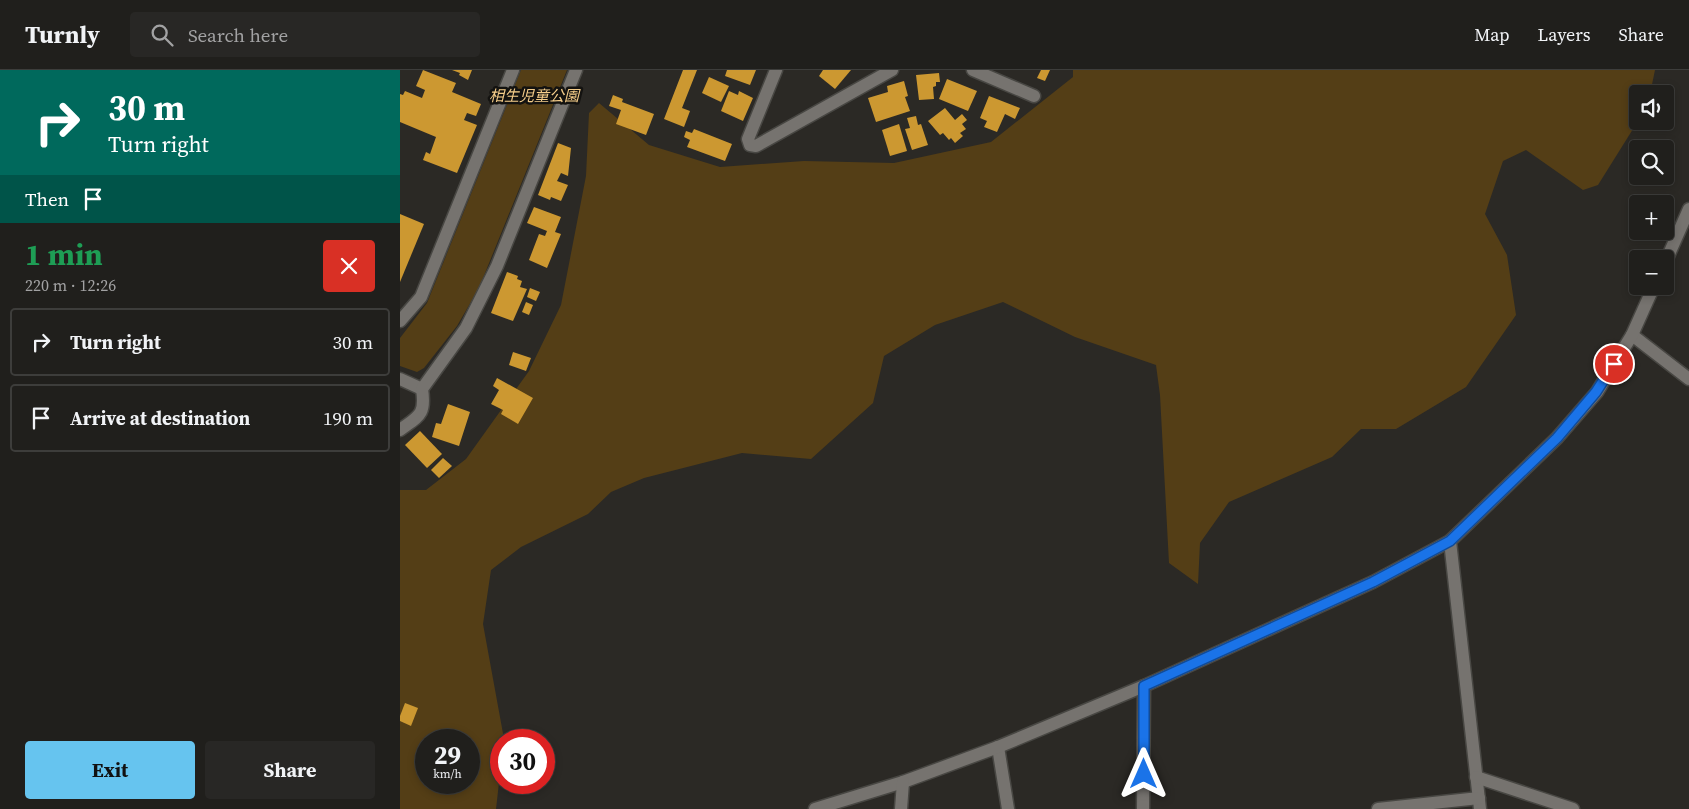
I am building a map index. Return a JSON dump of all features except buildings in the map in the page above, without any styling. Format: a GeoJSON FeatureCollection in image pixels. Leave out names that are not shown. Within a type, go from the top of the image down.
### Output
{"type":"FeatureCollection","features":[{"type":"Feature","properties":{"kind":"street"},"geometry":{"type":"LineString","coordinates":[[400,321],[421,297],[513,70]]}},
{"type":"Feature","properties":{"kind":"street"},"geometry":{"type":"LineString","coordinates":[[400,430],[421,414],[424,402],[422,389],[466,328],[497,266],[576,70]]}},
{"type":"Feature","properties":{"kind":"street"},"geometry":{"type":"LineString","coordinates":[[776,70],[748,138],[750,145],[756,146],[892,70]]}},
{"type":"Feature","properties":{"kind":"street"},"geometry":{"type":"LineString","coordinates":[[973,70],[1034,96]]}},
{"type":"Feature","properties":{"kind":"street"},"geometry":{"type":"LineString","coordinates":[[1671,250],[1689,209]]}},
{"type":"Feature","properties":{"kind":"street"},"geometry":{"type":"LineString","coordinates":[[815,809],[903,782],[998,747],[1144,686],[1373,582],[1450,541],[1557,438],[1596,392],[1632,335],[1650,295]]}},
{"type":"Feature","properties":{"kind":"street"},"geometry":{"type":"LineString","coordinates":[[1632,335],[1689,379]]}},
{"type":"Feature","properties":{"kind":"street"},"geometry":{"type":"LineString","coordinates":[[400,379],[422,389]]}},
{"type":"Feature","properties":{"kind":"street"},"geometry":{"type":"LineString","coordinates":[[1378,809],[1480,803],[1450,541]]}},
{"type":"Feature","properties":{"kind":"street"},"geometry":{"type":"LineString","coordinates":[[1144,686],[1144,809]]}},
{"type":"Feature","properties":{"kind":"street"},"geometry":{"type":"LineString","coordinates":[[998,747],[1008,809]]}},
{"type":"Feature","properties":{"kind":"street"},"geometry":{"type":"LineString","coordinates":[[1476,777],[1573,809]]}},
{"type":"Feature","properties":{"kind":"street"},"geometry":{"type":"LineString","coordinates":[[901,809],[903,782]]}},
{"type":"Feature","properties":{"kind":"green space","name":"相生児童公園"},"geometry":{"type":"Polygon","coordinates":[[[521,70],[567,70],[479,288],[457,326],[424,368],[417,372],[400,366],[400,338],[427,303],[521,70]]]}},
{"type":"Feature","properties":{"kind":"green space"},"geometry":{"type":"Polygon","coordinates":[[[1073,70],[1655,70],[1652,85],[1629,85],[1629,130],[1632,130],[1598,185],[1583,190],[1526,150],[1503,161],[1485,214],[1507,255],[1516,315],[1466,387],[1396,429],[1361,429],[1332,457],[1229,502],[1200,543],[1198,584],[1169,563],[1160,395],[1156,365],[1075,337],[1003,302],[935,325],[884,356],[873,403],[811,459],[742,453],[644,478],[611,492],[588,514],[521,547],[491,570],[483,624],[502,729],[490,729],[490,794],[498,794],[496,809],[400,809],[400,490],[426,490],[466,459],[529,371],[561,305],[586,176],[589,113],[599,103],[649,145],[720,167],[804,161],[894,163],[991,142],[1073,77],[1073,70]]]}},
{"type":"Feature","properties":{"kind":"route"},"geometry":{"type":"LineString","coordinates":[[1144,774],[1144,686],[1373,582],[1450,541],[1557,438],[1596,392],[1614,364]]}}]}
